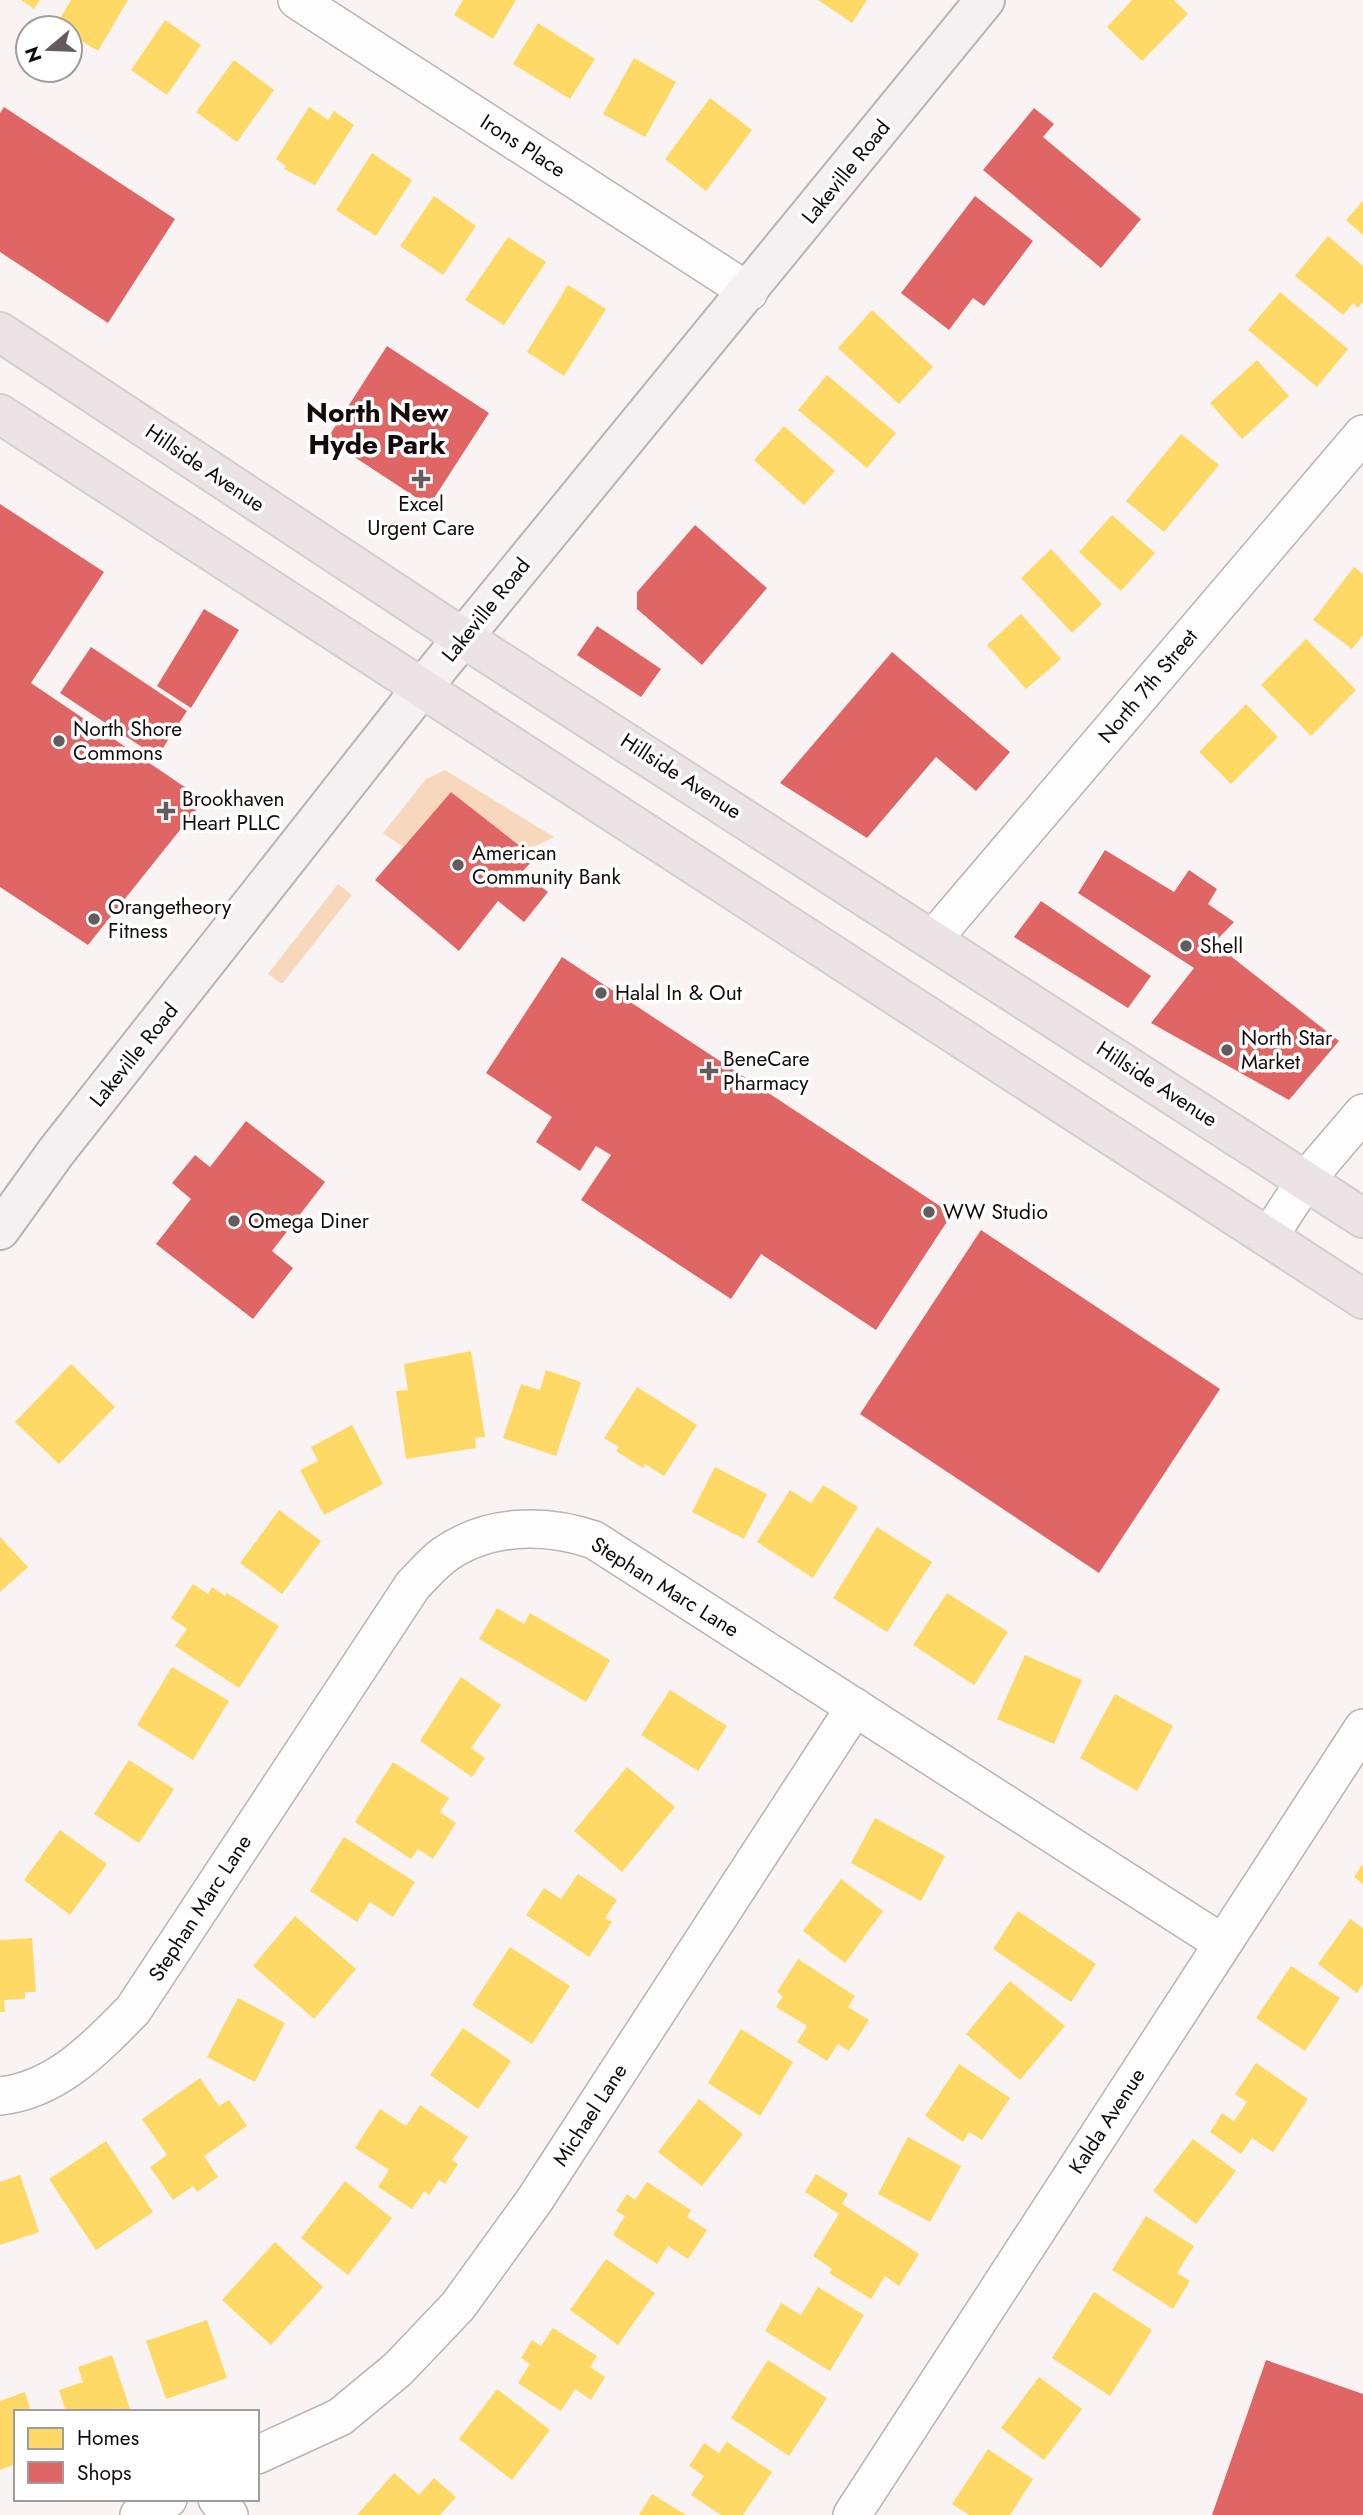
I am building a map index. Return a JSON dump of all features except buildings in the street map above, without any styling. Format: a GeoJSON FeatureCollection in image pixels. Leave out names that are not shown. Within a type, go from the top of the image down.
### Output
{"type":"FeatureCollection","features":[{"type":"Feature","properties":{"kind":"main road","name":"Lakeville Road"},"geometry":{"type":"LineString","coordinates":[[0,1230],[57,1152],[421,689],[465,639],[589,483],[749,292],[985,0]]}},
{"type":"Feature","properties":{"kind":"main road","name":"Hillside Avenue"},"geometry":{"type":"LineString","coordinates":[[0,332],[465,639],[1363,1218]]}},
{"type":"Feature","properties":{"kind":"main road"},"geometry":{"type":"LineString","coordinates":[[0,414],[1363,1300]]}},
{"type":"Feature","properties":{"kind":"street","name":"Irons Place"},"geometry":{"type":"LineString","coordinates":[[297,0],[749,292]]}},
{"type":"Feature","properties":{"kind":"street","name":"North 7th Street"},"geometry":{"type":"LineString","coordinates":[[933,939],[1363,434]]}},
{"type":"Feature","properties":{"kind":"street"},"geometry":{"type":"LineString","coordinates":[[1268,1238],[1305,1181],[1363,1113]]}},
{"type":"Feature","properties":{"kind":"street","name":"Stephan Marc Lane"},"geometry":{"type":"LineString","coordinates":[[0,2096],[61,2074],[91,2053],[133,2010],[413,1585],[444,1555],[469,1542],[516,1528],[567,1531],[594,1540],[1222,1943]]}},
{"type":"Feature","properties":{"kind":"street","name":"Michael Lane"},"geometry":{"type":"LineString","coordinates":[[259,2454],[340,2417],[398,2369],[458,2306],[534,2201],[855,1707]]}},
{"type":"Feature","properties":{"kind":"street","name":"Kalda Avenue"},"geometry":{"type":"LineString","coordinates":[[852,2515],[1363,1728]]}},
{"type":"Feature","properties":{"kind":"street"},"geometry":{"type":"LineString","coordinates":[[139,2515],[164,2501]]}},
{"type":"Feature","properties":{"kind":"shaded area"},"geometry":{"type":"Polygon","coordinates":[[[445,770],[554,837],[525,851],[451,792],[403,847],[383,833],[426,779],[445,770]]]}},
{"type":"Feature","properties":{"kind":"shaded area"},"geometry":{"type":"Polygon","coordinates":[[[338,884],[352,895],[282,984],[268,974],[338,884]]]}},
{"type":"Feature","properties":{"kind":"place","name":"Excel Urgent Care"},"geometry":{"type":"Point","coordinates":[421,479]}},
{"type":"Feature","properties":{"kind":"place","name":"North Shore Commons"},"geometry":{"type":"Point","coordinates":[59,741]}},
{"type":"Feature","properties":{"kind":"place","name":"Brookhaven Heart PLLC"},"geometry":{"type":"Point","coordinates":[166,811]}},
{"type":"Feature","properties":{"kind":"place","name":"American Community Bank"},"geometry":{"type":"Point","coordinates":[458,865]}},
{"type":"Feature","properties":{"kind":"place","name":"Orangetheory Fitness"},"geometry":{"type":"Point","coordinates":[94,919]}},
{"type":"Feature","properties":{"kind":"place","name":"Shell"},"geometry":{"type":"Point","coordinates":[1186,946]}},
{"type":"Feature","properties":{"kind":"place","name":"Halal In & Out"},"geometry":{"type":"Point","coordinates":[601,993]}},
{"type":"Feature","properties":{"kind":"place","name":"North Star Market"},"geometry":{"type":"Point","coordinates":[1227,1050]}},
{"type":"Feature","properties":{"kind":"place","name":"BeneCare Pharmacy"},"geometry":{"type":"Point","coordinates":[709,1071]}},
{"type":"Feature","properties":{"kind":"place","name":"WW Studio"},"geometry":{"type":"Point","coordinates":[929,1212]}},
{"type":"Feature","properties":{"kind":"place","name":"Omega Diner"},"geometry":{"type":"Point","coordinates":[234,1221]}},
{"type":"Feature","properties":{"kind":"district","name":"North New Hyde Park"},"geometry":{"type":"Point","coordinates":[377,428]}}]}
